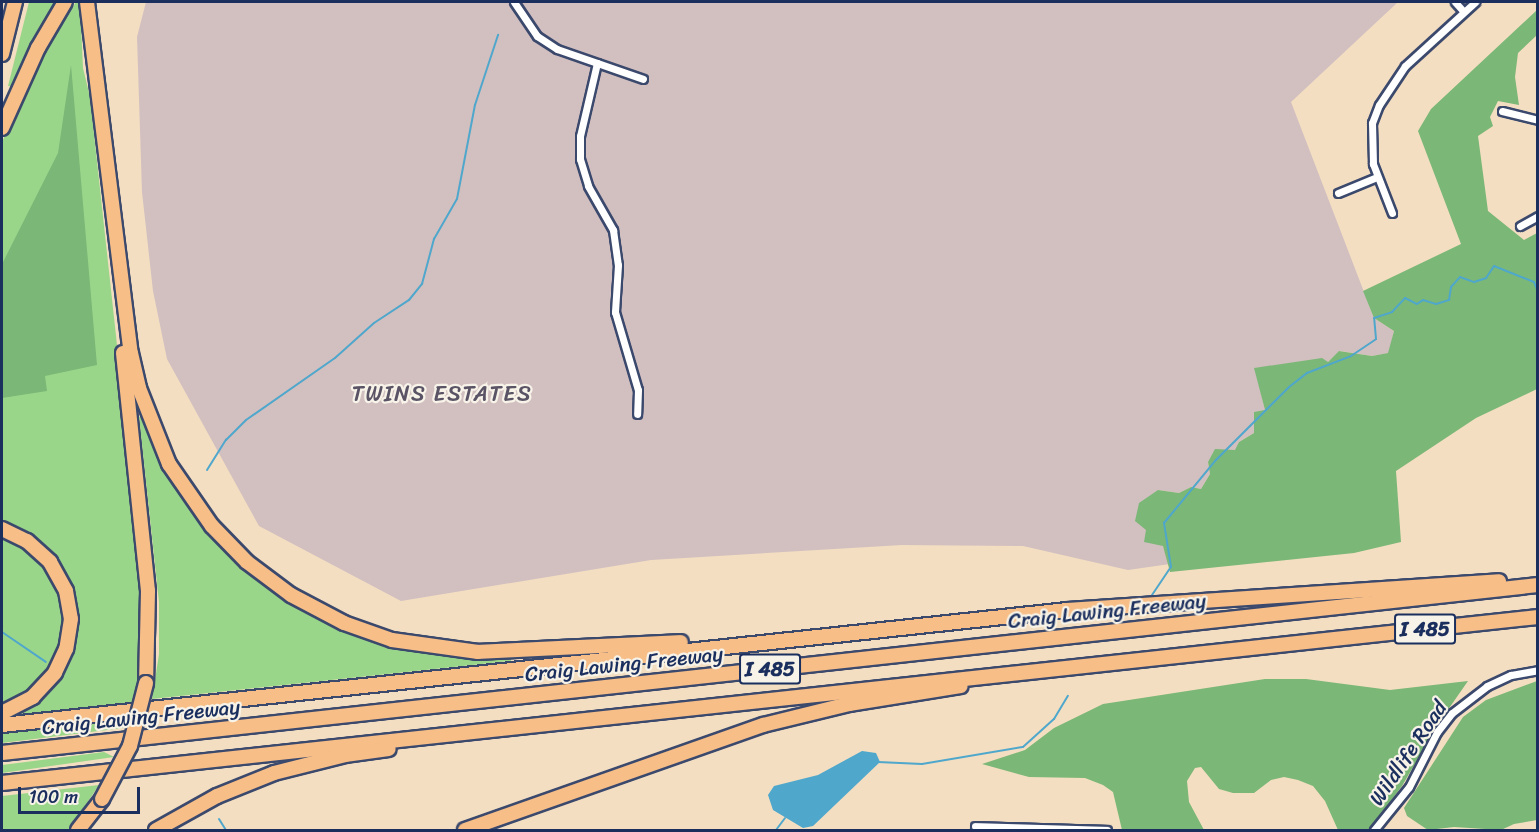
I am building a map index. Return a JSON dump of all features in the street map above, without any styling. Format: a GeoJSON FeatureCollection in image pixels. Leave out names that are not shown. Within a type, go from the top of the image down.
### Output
{"type":"FeatureCollection","features":[{"type":"Feature","properties":{"kind":"highway"},"geometry":{"type":"LineString","coordinates":[[2,54],[15,2]]}},
{"type":"Feature","properties":{"kind":"highway"},"geometry":{"type":"LineString","coordinates":[[2,128],[33,58],[65,2]]}},
{"type":"Feature","properties":{"kind":"highway"},"geometry":{"type":"LineString","coordinates":[[78,831],[102,799],[130,746],[146,682],[148,591],[87,6]]}},
{"type":"Feature","properties":{"kind":"highway"},"geometry":{"type":"LineString","coordinates":[[99,111],[131,353],[149,419],[185,492],[218,533],[266,576],[313,608],[345,623],[392,640],[447,650],[478,652],[710,640],[762,642]]}},
{"type":"Feature","properties":{"kind":"highway"},"geometry":{"type":"LineString","coordinates":[[2,528],[27,541],[50,562],[66,591],[71,619],[66,649],[55,674],[33,697],[2,713]]}},
{"type":"Feature","properties":{"kind":"highway"},"geometry":{"type":"LineString","coordinates":[[2,725],[762,642],[1203,598],[1538,579]]}},
{"type":"Feature","properties":{"kind":"highway","name":"Craig Lawing Freeway"},"geometry":{"type":"LineString","coordinates":[[2,753],[1538,585]]}},
{"type":"Feature","properties":{"kind":"highway","name":"I 485"},"geometry":{"type":"LineString","coordinates":[[2,783],[936,680],[989,679],[1538,617]]}},
{"type":"Feature","properties":{"kind":"highway"},"geometry":{"type":"LineString","coordinates":[[465,831],[774,722],[849,704],[938,691],[989,679]]}},
{"type":"Feature","properties":{"kind":"highway"},"geometry":{"type":"LineString","coordinates":[[156,831],[217,795],[292,768],[345,755],[546,724]]}},
{"type":"Feature","properties":{"kind":"street"},"geometry":{"type":"LineString","coordinates":[[514,2],[537,36],[557,49],[643,79]]}},
{"type":"Feature","properties":{"kind":"street"},"geometry":{"type":"LineString","coordinates":[[1455,2],[1464,12]]}},
{"type":"Feature","properties":{"kind":"street"},"geometry":{"type":"LineString","coordinates":[[1392,213],[1377,177],[1371,137],[1379,105],[1405,66],[1475,2]]}},
{"type":"Feature","properties":{"kind":"street"},"geometry":{"type":"LineString","coordinates":[[597,63],[580,136],[580,159],[588,186],[613,230],[618,265],[615,312],[638,390],[637,414]]}},
{"type":"Feature","properties":{"kind":"street"},"geometry":{"type":"LineString","coordinates":[[1502,111],[1524,120],[1538,120]]}},
{"type":"Feature","properties":{"kind":"street"},"geometry":{"type":"LineString","coordinates":[[1338,192],[1377,177]]}},
{"type":"Feature","properties":{"kind":"street"},"geometry":{"type":"LineString","coordinates":[[1520,226],[1538,216]]}},
{"type":"Feature","properties":{"kind":"street","name":"Wildlife Road"},"geometry":{"type":"LineString","coordinates":[[1374,831],[1409,788],[1437,732],[1452,713],[1487,686],[1510,675],[1538,670]]}},
{"type":"Feature","properties":{"kind":"street"},"geometry":{"type":"LineString","coordinates":[[975,826],[1107,831]]}},
{"type":"Feature","properties":{"kind":"shaded area"},"geometry":{"type":"Polygon","coordinates":[[[146,2],[1398,2],[1291,102],[1374,318],[1394,331],[1389,353],[1372,356],[1340,351],[1328,362],[1255,368],[1265,410],[1254,433],[1239,442],[1236,451],[1208,462],[1210,474],[1201,489],[1191,487],[1179,493],[1158,490],[1146,530],[1163,546],[1170,564],[1128,570],[1023,546],[902,545],[651,560],[401,601],[259,526],[167,359],[153,291],[142,192],[137,37],[146,2]]]}},
{"type":"Feature","properties":{"kind":"green space"},"geometry":{"type":"Polygon","coordinates":[[[29,2],[58,2],[15,87],[8,86],[29,2]]]}},
{"type":"Feature","properties":{"kind":"green space"},"geometry":{"type":"Polygon","coordinates":[[[76,2],[80,2],[83,68],[90,97],[140,556],[140,665],[134,702],[20,715],[52,688],[65,669],[76,625],[54,558],[33,538],[2,524],[2,142],[42,54],[76,2]]]}},
{"type":"Feature","properties":{"kind":"green space"},"geometry":{"type":"Polygon","coordinates":[[[1537,10],[1537,35],[1518,53],[1515,77],[1519,105],[1498,101],[1490,117],[1493,126],[1478,136],[1488,211],[1524,240],[1537,233],[1537,389],[1476,418],[1396,471],[1401,542],[1354,553],[1170,572],[1163,546],[1144,542],[1146,530],[1135,521],[1139,503],[1158,490],[1179,493],[1191,487],[1201,489],[1210,474],[1208,462],[1215,449],[1235,450],[1239,442],[1254,433],[1254,412],[1265,410],[1254,368],[1322,358],[1328,362],[1339,351],[1372,356],[1388,353],[1394,331],[1374,318],[1363,291],[1461,244],[1418,131],[1431,109],[1537,10]]]}},
{"type":"Feature","properties":{"kind":"green space"},"geometry":{"type":"Polygon","coordinates":[[[71,65],[97,365],[45,376],[47,391],[2,398],[2,264],[58,153],[71,65]]]}},
{"type":"Feature","properties":{"kind":"green space"},"geometry":{"type":"Polygon","coordinates":[[[144,416],[164,464],[269,586],[381,642],[438,655],[511,657],[511,661],[152,699],[159,654],[159,602],[139,417],[144,416]]]}},
{"type":"Feature","properties":{"kind":"green space"},"geometry":{"type":"Polygon","coordinates":[[[2,533],[34,550],[62,590],[67,630],[45,682],[2,709],[2,533]]]}},
{"type":"Feature","properties":{"kind":"green space"},"geometry":{"type":"Polygon","coordinates":[[[1265,679],[1306,679],[1390,690],[1468,681],[1438,724],[1402,786],[1369,830],[1338,830],[1325,801],[1313,786],[1298,780],[1284,777],[1271,780],[1254,793],[1233,793],[1219,789],[1201,767],[1195,768],[1187,781],[1189,802],[1204,830],[1122,830],[1113,792],[1103,785],[1085,778],[1029,777],[982,764],[1025,750],[1054,728],[1103,704],[1265,679]]]}},
{"type":"Feature","properties":{"kind":"green space"},"geometry":{"type":"Polygon","coordinates":[[[1537,681],[1537,820],[1514,824],[1501,830],[1454,827],[1428,830],[1407,816],[1404,808],[1463,717],[1486,700],[1537,681]]]}},
{"type":"Feature","properties":{"kind":"green space"},"geometry":{"type":"Polygon","coordinates":[[[120,717],[130,718],[123,722],[123,728],[2,743],[2,731],[120,717]]]}},
{"type":"Feature","properties":{"kind":"green space"},"geometry":{"type":"Polygon","coordinates":[[[104,752],[114,757],[2,773],[2,765],[104,752]]]}},
{"type":"Feature","properties":{"kind":"green space"},"geometry":{"type":"Polygon","coordinates":[[[99,785],[69,830],[2,830],[2,796],[99,785]]]}},
{"type":"Feature","properties":{"kind":"water"},"geometry":{"type":"Polygon","coordinates":[[[862,751],[876,753],[880,762],[813,826],[803,828],[773,810],[768,795],[774,786],[818,775],[862,751]]]}},
{"type":"Feature","properties":{"kind":"waterway"},"geometry":{"type":"LineString","coordinates":[[207,470],[226,440],[246,420],[335,358],[374,323],[409,300],[422,284],[434,239],[457,199],[475,105],[498,35]]}},
{"type":"Feature","properties":{"kind":"waterway"},"geometry":{"type":"LineString","coordinates":[[1152,595],[1171,567],[1164,523],[1216,460],[1289,387],[1307,373],[1351,356],[1376,339],[1374,318],[1392,312],[1405,298],[1417,304],[1423,300],[1436,304],[1449,300],[1451,287],[1460,277],[1474,282],[1486,278],[1494,266],[1534,282],[1538,292]]}},
{"type":"Feature","properties":{"kind":"waterway"},"geometry":{"type":"LineString","coordinates":[[2,632],[46,662]]}},
{"type":"Feature","properties":{"kind":"waterway"},"geometry":{"type":"LineString","coordinates":[[878,762],[922,764],[1023,747],[1054,719],[1068,696]]}},
{"type":"Feature","properties":{"kind":"waterway"},"geometry":{"type":"LineString","coordinates":[[776,830],[785,818]]}},
{"type":"Feature","properties":{"kind":"waterway"},"geometry":{"type":"LineString","coordinates":[[219,819],[226,830]]}},
{"type":"Feature","properties":{"kind":"district","name":"TWINS ESTATES"},"geometry":{"type":"Point","coordinates":[442,394]}}]}
